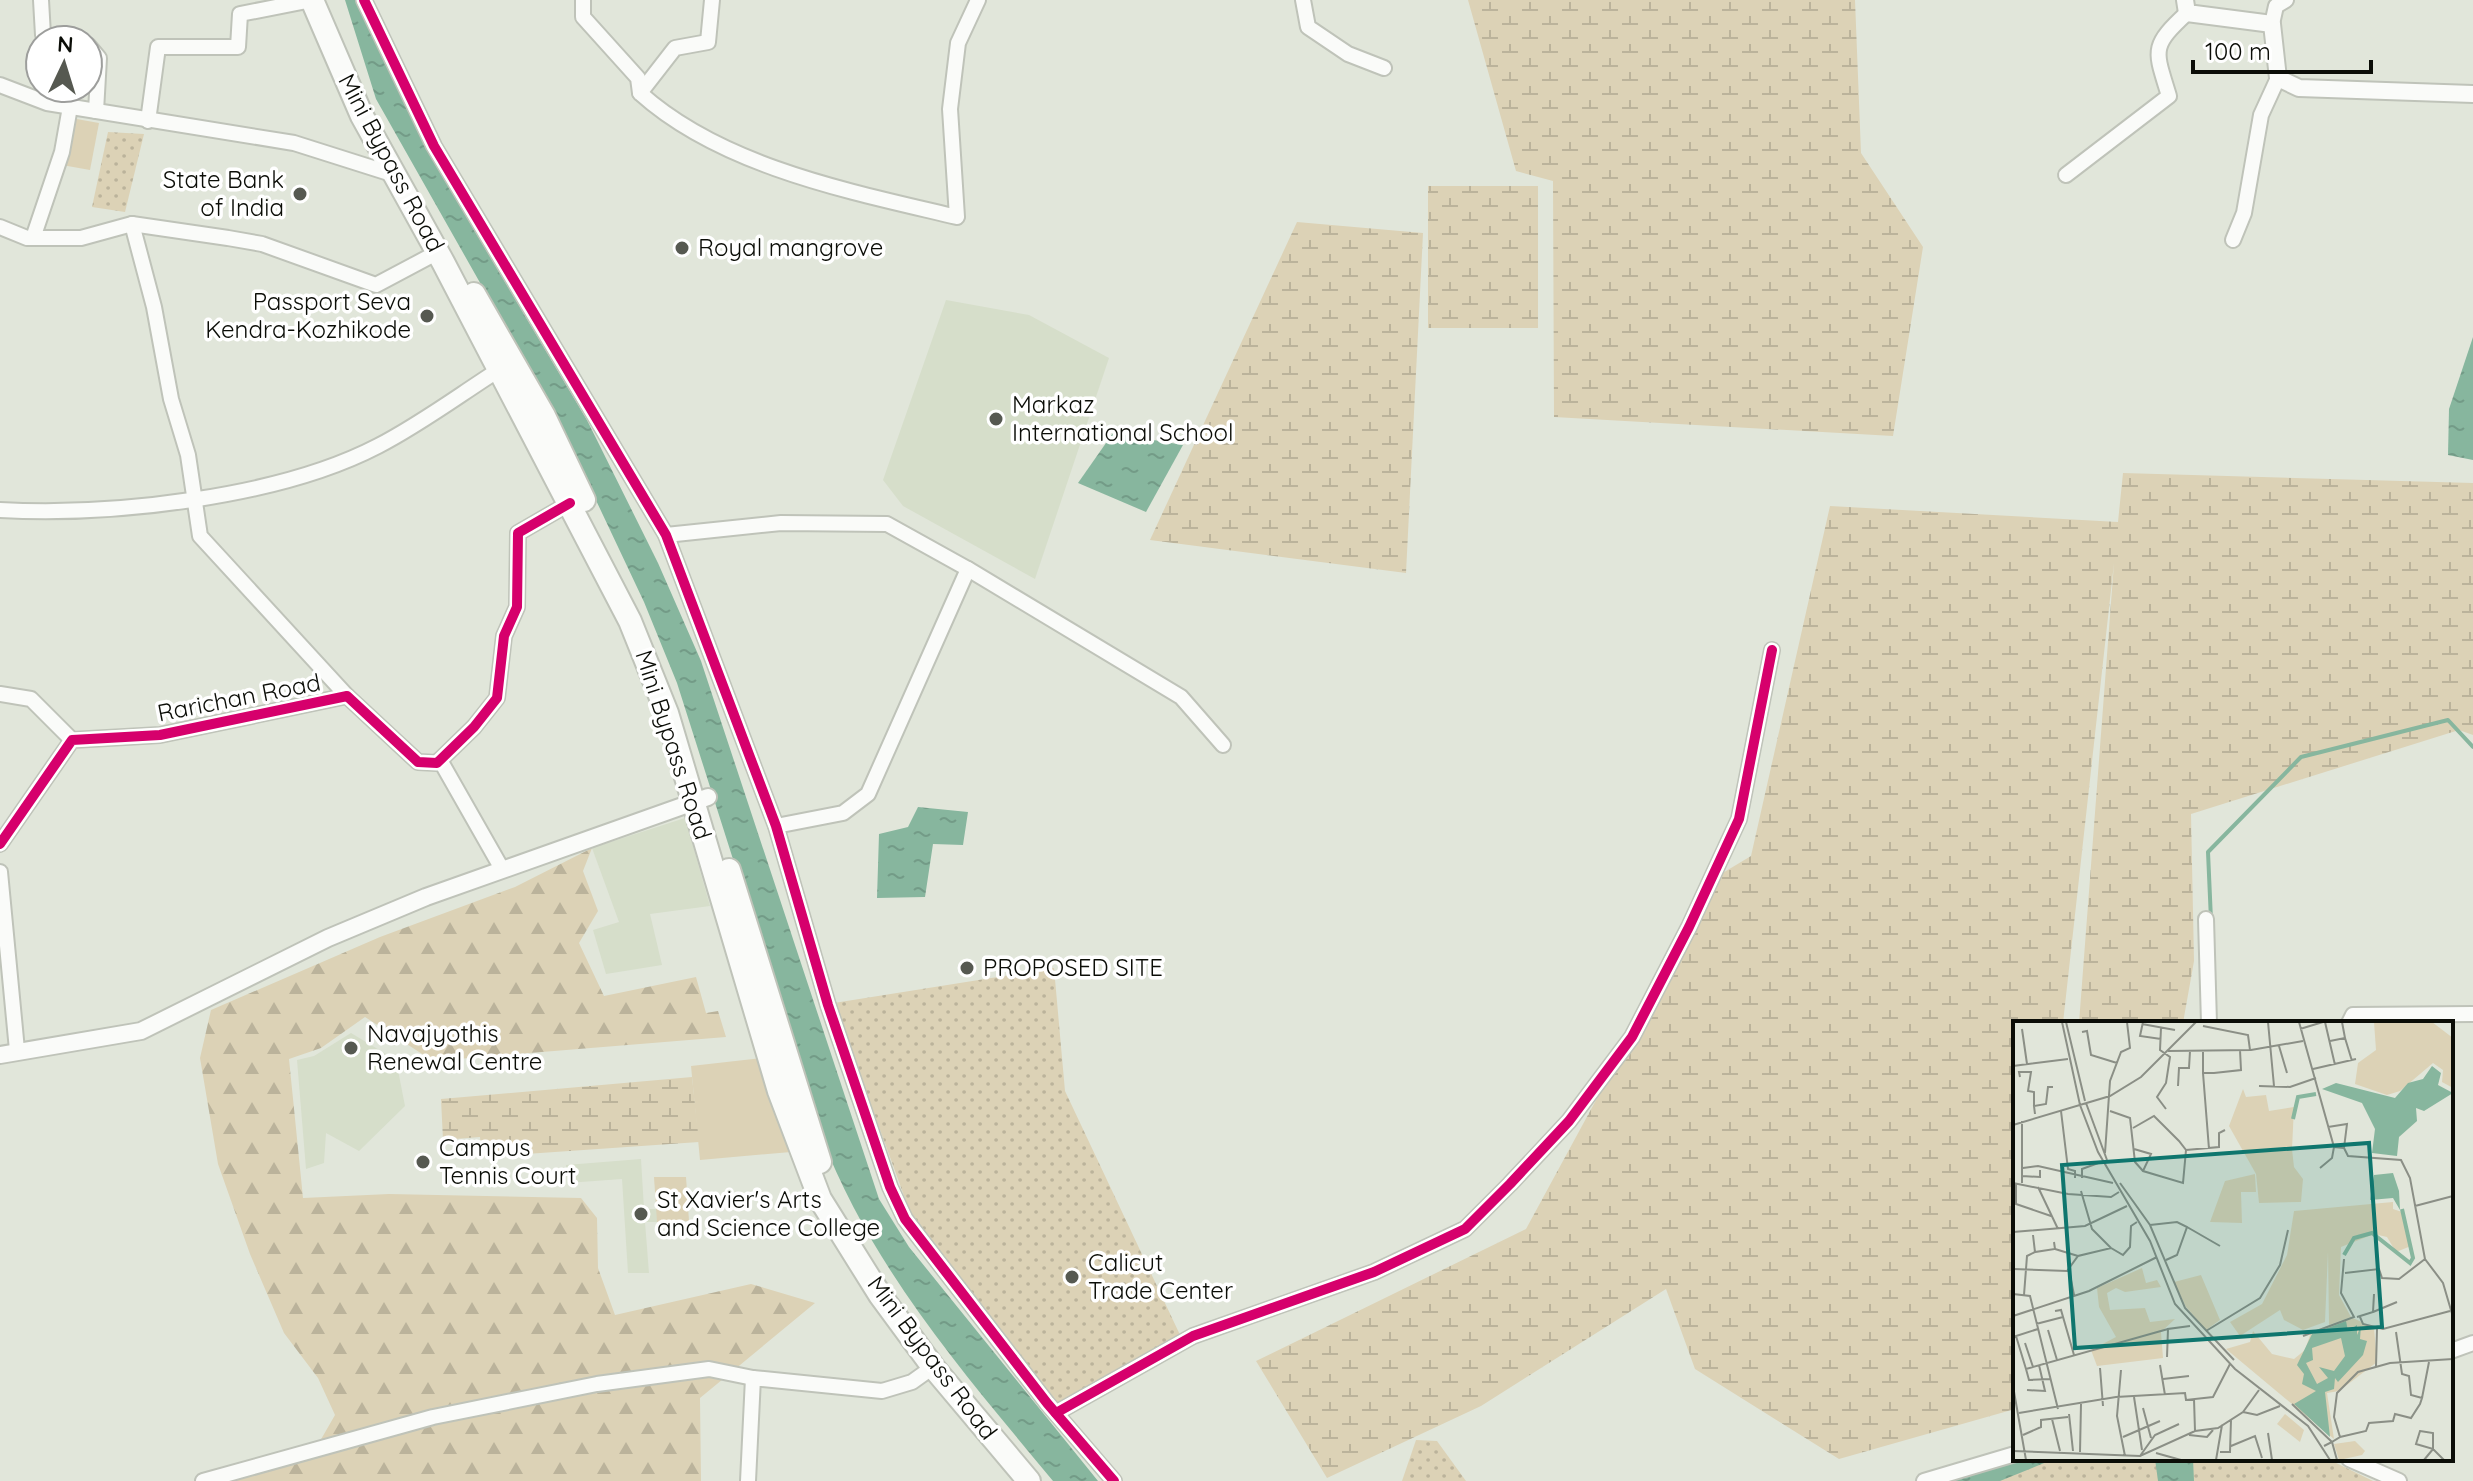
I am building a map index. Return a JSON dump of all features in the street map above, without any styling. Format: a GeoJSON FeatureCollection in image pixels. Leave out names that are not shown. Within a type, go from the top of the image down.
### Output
{"type":"FeatureCollection","features":[{"type":"Feature","properties":{"kind":"main road","name":"Mini Bypass Road"},"geometry":{"type":"LineString","coordinates":[[312,0],[362,116],[438,252],[497,371],[570,503],[630,621],[700,800],[827,1183],[892,1290],[1038,1481]]}},
{"type":"Feature","properties":{"kind":"main road","name":"Mini Bypass Road"},"geometry":{"type":"LineString","coordinates":[[326,0],[364,88],[405,168],[544,416],[660,661],[779,1091],[820,1199],[880,1295],[933,1367],[1029,1481]]}},
{"type":"Feature","properties":{"kind":"street"},"geometry":{"type":"LineString","coordinates":[[41,0],[42,24]]}},
{"type":"Feature","properties":{"kind":"street"},"geometry":{"type":"LineString","coordinates":[[148,121],[158,47],[238,47],[240,14],[312,0]]}},
{"type":"Feature","properties":{"kind":"street"},"geometry":{"type":"LineString","coordinates":[[364,0],[434,146],[666,535],[776,826],[828,1005],[890,1187],[905,1219],[1056,1413],[1114,1481]]}},
{"type":"Feature","properties":{"kind":"street"},"geometry":{"type":"LineString","coordinates":[[583,0],[583,17],[638,78],[640,93],[661,112],[716,145],[872,197],[957,217],[950,109],[958,43],[978,0]]}},
{"type":"Feature","properties":{"kind":"street"},"geometry":{"type":"LineString","coordinates":[[640,93],[675,48],[708,42],[712,0]]}},
{"type":"Feature","properties":{"kind":"street"},"geometry":{"type":"LineString","coordinates":[[1303,0],[1308,27],[1348,54],[1384,68]]}},
{"type":"Feature","properties":{"kind":"street"},"geometry":{"type":"LineString","coordinates":[[2233,240],[2244,213],[2261,115],[2278,78],[2272,24],[2276,6],[2286,0]]}},
{"type":"Feature","properties":{"kind":"street"},"geometry":{"type":"LineString","coordinates":[[2066,175],[2169,96],[2156,54],[2157,43],[2186,7],[2272,24]]}},
{"type":"Feature","properties":{"kind":"street"},"geometry":{"type":"LineString","coordinates":[[2278,78],[2299,88],[2473,94]]}},
{"type":"Feature","properties":{"kind":"street"},"geometry":{"type":"LineString","coordinates":[[0,85],[70,107],[294,143],[395,175]]}},
{"type":"Feature","properties":{"kind":"street"},"geometry":{"type":"LineString","coordinates":[[96,104],[96,111]]}},
{"type":"Feature","properties":{"kind":"street"},"geometry":{"type":"LineString","coordinates":[[33,238],[62,152],[70,107]]}},
{"type":"Feature","properties":{"kind":"street"},"geometry":{"type":"LineString","coordinates":[[132,224],[160,335],[171,399],[188,455],[200,536],[347,696]]}},
{"type":"Feature","properties":{"kind":"street"},"geometry":{"type":"LineString","coordinates":[[0,227],[33,238],[81,238],[132,224],[262,244],[376,285],[438,252]]}},
{"type":"Feature","properties":{"kind":"street"},"geometry":{"type":"LineString","coordinates":[[0,510],[150,505],[306,476],[378,446],[497,371]]}},
{"type":"Feature","properties":{"kind":"street"},"geometry":{"type":"LineString","coordinates":[[502,869],[440,760],[474,727],[497,698],[504,636],[517,607],[518,533],[570,503]]}},
{"type":"Feature","properties":{"kind":"street"},"geometry":{"type":"LineString","coordinates":[[666,535],[781,523],[887,524],[1181,697],[1223,745]]}},
{"type":"Feature","properties":{"kind":"street"},"geometry":{"type":"LineString","coordinates":[[776,826],[843,813],[868,794],[968,569]]}},
{"type":"Feature","properties":{"kind":"street"},"geometry":{"type":"LineString","coordinates":[[1056,1413],[1193,1336],[1374,1272],[1465,1229],[1510,1184],[1569,1121],[1632,1037],[1689,927],[1739,819],[1772,650]]}},
{"type":"Feature","properties":{"kind":"street"},"geometry":{"type":"LineString","coordinates":[[0,694],[31,699],[72,740],[0,844]]}},
{"type":"Feature","properties":{"kind":"street","name":"Rarichan Road"},"geometry":{"type":"LineString","coordinates":[[72,740],[160,735],[347,696],[418,762],[440,760]]}},
{"type":"Feature","properties":{"kind":"street"},"geometry":{"type":"LineString","coordinates":[[0,1055],[141,1031],[328,938],[502,869],[700,800]]}},
{"type":"Feature","properties":{"kind":"street"},"geometry":{"type":"LineString","coordinates":[[0,872],[17,1050]]}},
{"type":"Feature","properties":{"kind":"street"},"geometry":{"type":"LineString","coordinates":[[2206,919],[2209,1021]]}},
{"type":"Feature","properties":{"kind":"street"},"geometry":{"type":"LineString","coordinates":[[2350,1021],[2353,1015],[2473,1014]]}},
{"type":"Feature","properties":{"kind":"street"},"geometry":{"type":"LineString","coordinates":[[2453,1350],[2473,1343]]}},
{"type":"Feature","properties":{"kind":"street"},"geometry":{"type":"LineString","coordinates":[[203,1481],[433,1417],[597,1384],[709,1369],[753,1378],[882,1391],[912,1382],[933,1367]]}},
{"type":"Feature","properties":{"kind":"street"},"geometry":{"type":"LineString","coordinates":[[748,1481],[753,1378]]}},
{"type":"Feature","properties":{"kind":"street"},"geometry":{"type":"LineString","coordinates":[[1924,1481],[2013,1455]]}},
{"type":"Feature","properties":{"kind":"street"},"geometry":{"type":"LineString","coordinates":[[2354,1461],[2399,1481]]}},
{"type":"Feature","properties":{"kind":"shaded area","name":"Markaz International School"},"geometry":{"type":"Polygon","coordinates":[[[946,300],[1029,315],[1109,358],[1035,579],[903,506],[883,480],[946,300]]]}},
{"type":"Feature","properties":{"kind":"shaded area"},"geometry":{"type":"Polygon","coordinates":[[[685,818],[710,906],[650,914],[662,965],[606,974],[593,930],[619,922],[592,848],[685,818]]]}},
{"type":"Feature","properties":{"kind":"shaded area"},"geometry":{"type":"Polygon","coordinates":[[[351,1033],[396,1060],[405,1106],[359,1151],[326,1133],[324,1163],[306,1169],[297,1060],[314,1056],[351,1033]]]}},
{"type":"Feature","properties":{"kind":"shaded area","name":"St Xavier's Arts and Science College"},"geometry":{"type":"Polygon","coordinates":[[[641,1159],[644,1209],[657,1209],[658,1222],[645,1222],[649,1273],[628,1273],[622,1179],[567,1183],[566,1165],[641,1159]]]}},
{"type":"Feature","properties":{"kind":"green space"},"geometry":{"type":"Polygon","coordinates":[[[1468,0],[1855,0],[1861,153],[1923,247],[1893,436],[1554,417],[1553,181],[1516,171],[1468,0]]]}},
{"type":"Feature","properties":{"kind":"green space"},"geometry":{"type":"Polygon","coordinates":[[[71,118],[99,123],[90,170],[62,165],[71,118]]]}},
{"type":"Feature","properties":{"kind":"green space"},"geometry":{"type":"Polygon","coordinates":[[[108,132],[144,134],[125,212],[92,207],[108,132]]]}},
{"type":"Feature","properties":{"kind":"green space"},"geometry":{"type":"Polygon","coordinates":[[[1428,186],[1538,186],[1538,328],[1428,328],[1428,186]]]}},
{"type":"Feature","properties":{"kind":"green space"},"geometry":{"type":"Polygon","coordinates":[[[1297,222],[1423,233],[1406,573],[1150,540],[1297,222]]]}},
{"type":"Feature","properties":{"kind":"green space"},"geometry":{"type":"Polygon","coordinates":[[[2123,473],[2473,483],[2473,735],[2459,730],[2191,814],[2194,961],[2183,1021],[2079,1021],[2114,563],[2063,1021],[2013,1021],[2013,1410],[1839,1459],[1695,1369],[1666,1289],[1481,1406],[1327,1478],[1256,1361],[1526,1229],[1677,951],[1711,880],[1751,856],[1830,506],[2118,522],[2123,473]]]}},
{"type":"Feature","properties":{"kind":"green space"},"geometry":{"type":"Polygon","coordinates":[[[592,848],[583,871],[598,911],[579,943],[604,996],[696,977],[706,1013],[718,1011],[726,1037],[433,1061],[365,1017],[321,1048],[289,1059],[303,1198],[389,1194],[581,1198],[597,1218],[598,1268],[615,1315],[751,1284],[815,1303],[700,1398],[701,1481],[203,1481],[316,1448],[335,1415],[318,1378],[284,1333],[250,1254],[218,1164],[200,1058],[211,1010],[380,937],[515,887],[592,848]]]}},
{"type":"Feature","properties":{"kind":"green space"},"geometry":{"type":"Polygon","coordinates":[[[1054,968],[1065,1091],[1181,1337],[1060,1407],[911,1215],[834,1003],[1054,968]]]}},
{"type":"Feature","properties":{"kind":"green space"},"geometry":{"type":"Polygon","coordinates":[[[762,1058],[791,1152],[700,1160],[691,1066],[762,1058]]]}},
{"type":"Feature","properties":{"kind":"green space"},"geometry":{"type":"Polygon","coordinates":[[[692,1077],[699,1142],[482,1157],[480,1137],[443,1140],[441,1099],[692,1077]]]}},
{"type":"Feature","properties":{"kind":"green space"},"geometry":{"type":"Polygon","coordinates":[[[654,1177],[686,1177],[689,1221],[657,1222],[654,1177]]]}},
{"type":"Feature","properties":{"kind":"green space"},"geometry":{"type":"Polygon","coordinates":[[[1416,1440],[1437,1441],[1466,1481],[1402,1481],[1416,1440]]]}},
{"type":"Feature","properties":{"kind":"green space"},"geometry":{"type":"Polygon","coordinates":[[[2013,1459],[2332,1461],[2373,1481],[1920,1481],[2013,1459]]]}},
{"type":"Feature","properties":{"kind":"water"},"geometry":{"type":"Polygon","coordinates":[[[345,0],[359,0],[435,164],[587,420],[658,563],[701,661],[879,1199],[909,1247],[1098,1481],[1053,1481],[923,1318],[867,1231],[842,1185],[821,1136],[677,683],[644,602],[560,424],[376,99],[345,0]]]}},
{"type":"Feature","properties":{"kind":"water"},"geometry":{"type":"Polygon","coordinates":[[[2473,337],[2473,460],[2448,455],[2449,409],[2473,337]]]}},
{"type":"Feature","properties":{"kind":"water"},"geometry":{"type":"Polygon","coordinates":[[[1113,433],[1183,445],[1146,512],[1078,483],[1113,433]]]}},
{"type":"Feature","properties":{"kind":"water"},"geometry":{"type":"Polygon","coordinates":[[[918,807],[968,812],[963,845],[933,844],[925,897],[877,898],[879,834],[908,827],[918,807]]]}},
{"type":"Feature","properties":{"kind":"water"},"geometry":{"type":"Polygon","coordinates":[[[2013,1460],[2049,1461],[2000,1481],[1939,1481],[2013,1460]]]}},
{"type":"Feature","properties":{"kind":"water"},"geometry":{"type":"Polygon","coordinates":[[[2155,1461],[2193,1461],[2194,1481],[2158,1481],[2155,1461]]]}},
{"type":"Feature","properties":{"kind":"waterway"},"geometry":{"type":"LineString","coordinates":[[2211,920],[2208,852],[2301,757],[2448,720],[2473,747]]}},
{"type":"Feature","properties":{"kind":"cycle path"},"geometry":{"type":"LineString","coordinates":[[364,0],[434,146],[666,535],[776,826],[828,1005],[890,1187],[905,1219],[1047,1403],[1114,1481]]}},
{"type":"Feature","properties":{"kind":"cycle path"},"geometry":{"type":"LineString","coordinates":[[0,844],[72,740],[160,735],[347,696],[418,762],[437,763],[474,727],[497,698],[504,636],[517,607],[518,533],[570,503]]}},
{"type":"Feature","properties":{"kind":"cycle path"},"geometry":{"type":"LineString","coordinates":[[1056,1413],[1193,1336],[1374,1272],[1465,1229],[1510,1184],[1569,1121],[1632,1037],[1689,927],[1739,819],[1772,650]]}},
{"type":"Feature","properties":{"kind":"place","name":"State Bank of India"},"geometry":{"type":"Point","coordinates":[300,194]}},
{"type":"Feature","properties":{"kind":"place","name":"Royal mangrove"},"geometry":{"type":"Point","coordinates":[682,248]}},
{"type":"Feature","properties":{"kind":"place","name":"Passport Seva Kendra-Kozhikode"},"geometry":{"type":"Point","coordinates":[427,316]}},
{"type":"Feature","properties":{"kind":"place","name":"Markaz International School"},"geometry":{"type":"Point","coordinates":[996,419]}},
{"type":"Feature","properties":{"kind":"place","name":"PROPOSED SITE"},"geometry":{"type":"Point","coordinates":[967,968]}},
{"type":"Feature","properties":{"kind":"place","name":"Navajyothis Renewal Centre"},"geometry":{"type":"Point","coordinates":[351,1048]}},
{"type":"Feature","properties":{"kind":"place","name":"Campus Tennis Court"},"geometry":{"type":"Point","coordinates":[423,1162]}},
{"type":"Feature","properties":{"kind":"place","name":"St Xavier's Arts and Science College"},"geometry":{"type":"Point","coordinates":[641,1214]}},
{"type":"Feature","properties":{"kind":"place","name":"Calicut Trade Center"},"geometry":{"type":"Point","coordinates":[1072,1277]}}]}
